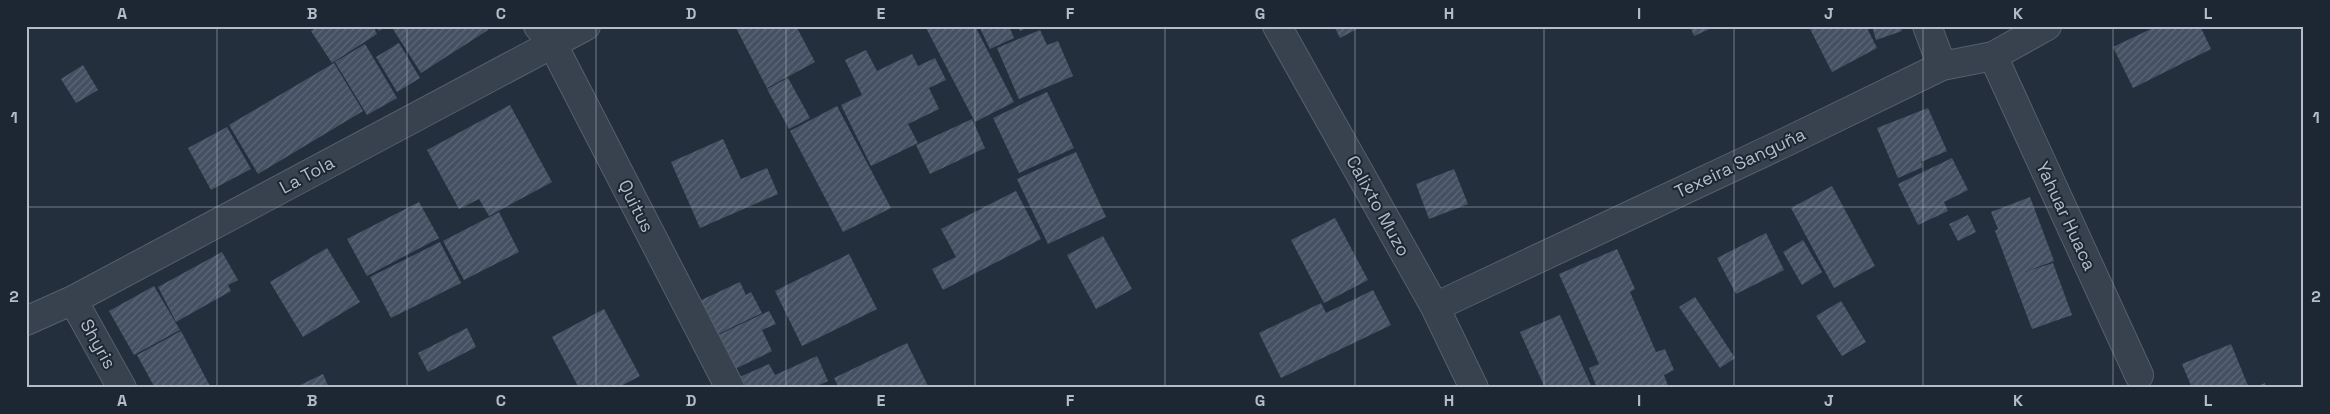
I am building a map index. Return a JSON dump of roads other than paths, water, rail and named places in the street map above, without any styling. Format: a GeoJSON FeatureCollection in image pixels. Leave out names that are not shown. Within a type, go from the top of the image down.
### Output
{"type":"FeatureCollection","features":[{"type":"Feature","properties":{"kind":"street","name":"La Tola"},"geometry":{"type":"LineString","coordinates":[[26,321],[73,300],[545,35],[586,26]]}},
{"type":"Feature","properties":{"kind":"street","name":"Calixto Muzo"},"geometry":{"type":"LineString","coordinates":[[1277,26],[1435,307],[1474,388]]}},
{"type":"Feature","properties":{"kind":"street"},"geometry":{"type":"LineString","coordinates":[[1927,26],[1942,66]]}},
{"type":"Feature","properties":{"kind":"street","name":"Texeira Sanguña"},"geometry":{"type":"LineString","coordinates":[[1435,307],[1786,142],[1942,66],[1993,56],[2047,26]]}},
{"type":"Feature","properties":{"kind":"street","name":"Quitus"},"geometry":{"type":"LineString","coordinates":[[545,35],[730,388]]}},
{"type":"Feature","properties":{"kind":"street","name":"Yahuar Huaca"},"geometry":{"type":"LineString","coordinates":[[1993,56],[2139,375]]}},
{"type":"Feature","properties":{"kind":"street","name":"Shyris"},"geometry":{"type":"LineString","coordinates":[[73,300],[122,388]]}}]}
